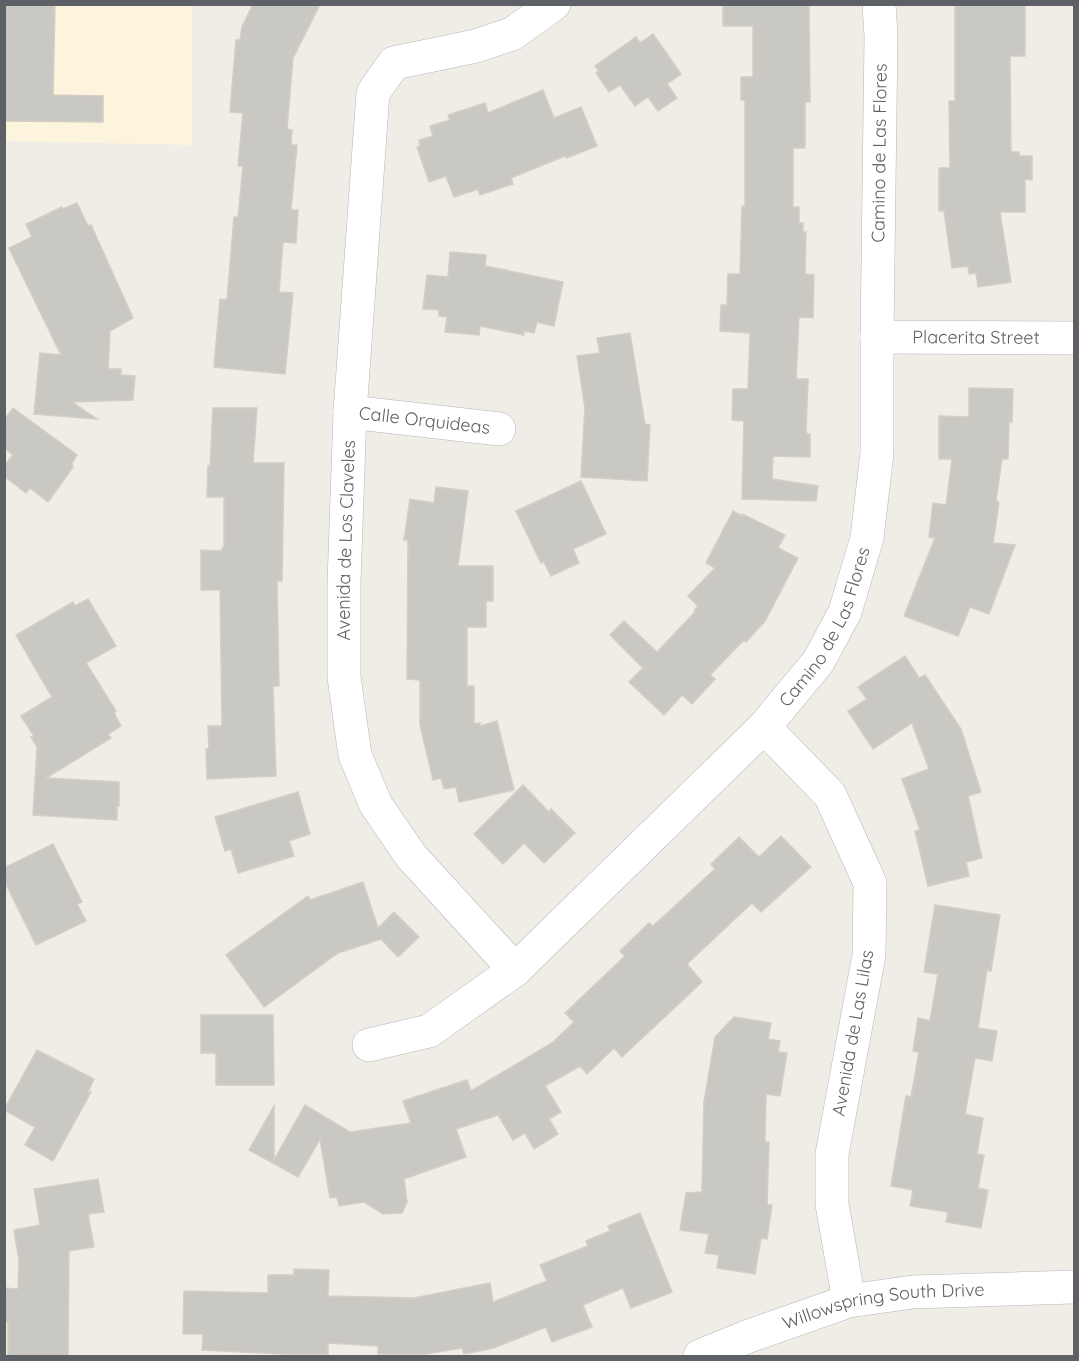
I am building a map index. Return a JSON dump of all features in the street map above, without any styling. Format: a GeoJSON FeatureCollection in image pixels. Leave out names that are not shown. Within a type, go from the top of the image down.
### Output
{"type":"FeatureCollection","features":[{"type":"Feature","properties":{"kind":"street","name":"Avenida de Los Claveles"},"geometry":{"type":"LineString","coordinates":[[515,970],[411,856],[376,806],[355,755],[344,677],[344,584],[350,412],[373,93],[394,63],[476,46],[512,34],[554,4]]}},
{"type":"Feature","properties":{"kind":"street","name":"Camino de Las Flores"},"geometry":{"type":"LineString","coordinates":[[369,1045],[429,1031],[515,970],[764,727],[818,662],[845,612],[867,538],[877,453],[881,36],[879,4]]}},
{"type":"Feature","properties":{"kind":"street","name":"Placerita Street"},"geometry":{"type":"LineString","coordinates":[[877,337],[1074,338]]}},
{"type":"Feature","properties":{"kind":"street","name":"Calle Orquideas"},"geometry":{"type":"LineString","coordinates":[[350,412],[499,429]]}},
{"type":"Feature","properties":{"kind":"street","name":"Avenida de Las Lilas"},"geometry":{"type":"LineString","coordinates":[[764,727],[830,795],[870,883],[868,955],[832,1154],[832,1204],[849,1301]]}},
{"type":"Feature","properties":{"kind":"street","name":"Willowspring South Drive"},"geometry":{"type":"LineString","coordinates":[[700,1356],[849,1301],[913,1292],[1074,1287]]}},
{"type":"Feature","properties":{"kind":"shaded area"},"geometry":{"type":"Polygon","coordinates":[[[5,5],[192,5],[192,145],[5,141],[5,5]]]}},
{"type":"Feature","properties":{"kind":"building"},"geometry":{"type":"Polygon","coordinates":[[[4,4],[55,4],[53,95],[103,96],[103,122],[4,121],[4,4]]]}},
{"type":"Feature","properties":{"kind":"building"},"geometry":{"type":"Polygon","coordinates":[[[253,4],[320,4],[293,58],[287,129],[292,130],[291,145],[297,145],[291,210],[298,210],[296,243],[283,242],[279,292],[293,293],[285,374],[214,367],[220,299],[227,300],[234,217],[238,217],[243,166],[238,166],[243,113],[230,112],[236,40],[240,40],[242,27],[253,4]]]}},
{"type":"Feature","properties":{"kind":"building"},"geometry":{"type":"Polygon","coordinates":[[[723,4],[809,4],[810,102],[805,102],[805,148],[793,148],[793,207],[799,207],[799,223],[803,223],[803,232],[806,232],[805,274],[814,275],[813,318],[799,317],[796,379],[808,379],[806,431],[810,434],[810,457],[773,456],[772,479],[818,486],[816,501],[742,499],[744,421],[732,420],[733,389],[748,389],[750,333],[720,331],[721,305],[727,305],[728,274],[740,274],[742,206],[745,206],[745,100],[741,100],[741,77],[753,77],[753,26],[723,26],[723,4]]]}},
{"type":"Feature","properties":{"kind":"building"},"geometry":{"type":"Polygon","coordinates":[[[955,4],[1025,4],[1025,56],[1010,56],[1011,152],[1019,152],[1019,156],[1032,156],[1032,180],[1025,179],[1025,212],[1000,212],[1011,282],[978,287],[976,273],[969,274],[968,266],[952,268],[944,211],[939,211],[939,168],[950,168],[949,101],[955,101],[955,4]]]}},
{"type":"Feature","properties":{"kind":"building"},"geometry":{"type":"Polygon","coordinates":[[[653,34],[681,74],[667,84],[677,98],[658,111],[648,97],[635,106],[620,85],[609,92],[596,73],[599,71],[595,66],[636,37],[640,43],[653,34]]]}},
{"type":"Feature","properties":{"kind":"building"},"geometry":{"type":"Polygon","coordinates":[[[543,90],[554,118],[581,107],[597,146],[511,178],[513,184],[480,195],[478,189],[454,197],[446,176],[429,182],[417,147],[420,146],[419,140],[433,136],[430,126],[450,120],[448,115],[485,103],[488,113],[543,90]]]}},
{"type":"Feature","properties":{"kind":"building"},"geometry":{"type":"Polygon","coordinates":[[[77,203],[88,226],[91,225],[133,318],[110,331],[108,369],[121,369],[121,375],[135,376],[133,400],[72,402],[97,419],[34,414],[40,353],[61,355],[9,248],[32,237],[26,224],[62,207],[63,209],[77,203]]]}},
{"type":"Feature","properties":{"kind":"building"},"geometry":{"type":"Polygon","coordinates":[[[450,252],[486,255],[485,266],[563,282],[554,326],[537,322],[534,333],[524,331],[524,335],[480,326],[479,335],[445,332],[447,317],[439,316],[439,310],[423,309],[427,275],[448,277],[450,252]]]}},
{"type":"Feature","properties":{"kind":"building"},"geometry":{"type":"Polygon","coordinates":[[[630,333],[645,424],[650,425],[647,481],[581,477],[585,408],[577,356],[600,353],[597,338],[630,333]]]}},
{"type":"Feature","properties":{"kind":"building"},"geometry":{"type":"Polygon","coordinates":[[[969,388],[1013,389],[1008,459],[1002,459],[993,543],[1015,545],[989,614],[970,607],[958,636],[904,616],[935,538],[929,537],[933,503],[946,505],[952,459],[939,459],[939,416],[969,417],[969,388]]]}},
{"type":"Feature","properties":{"kind":"building"},"geometry":{"type":"Polygon","coordinates":[[[13,408],[77,455],[72,463],[73,467],[48,502],[30,488],[26,493],[4,476],[4,466],[13,455],[4,448],[4,420],[13,408]]]}},
{"type":"Feature","properties":{"kind":"building"},"geometry":{"type":"Polygon","coordinates":[[[213,408],[257,408],[253,463],[284,463],[282,581],[277,581],[279,686],[273,686],[276,776],[207,779],[208,726],[222,726],[220,590],[201,590],[201,550],[222,551],[224,548],[224,497],[207,497],[213,408]]]}},
{"type":"Feature","properties":{"kind":"building"},"geometry":{"type":"Polygon","coordinates":[[[581,481],[606,534],[573,549],[579,563],[551,576],[544,562],[541,563],[516,511],[581,481]]]}},
{"type":"Feature","properties":{"kind":"building"},"geometry":{"type":"Polygon","coordinates":[[[436,487],[468,491],[458,566],[493,566],[493,601],[486,601],[486,627],[467,627],[467,686],[474,686],[474,724],[480,723],[480,726],[497,721],[514,790],[459,802],[456,787],[444,789],[441,778],[433,780],[420,725],[420,680],[407,679],[408,540],[404,540],[410,499],[434,503],[436,487]]]}},
{"type":"Feature","properties":{"kind":"building"},"geometry":{"type":"Polygon","coordinates":[[[733,511],[785,535],[778,548],[798,558],[765,621],[710,675],[715,679],[692,704],[682,695],[664,715],[629,682],[643,668],[610,635],[624,621],[657,652],[695,612],[698,606],[688,596],[715,568],[706,563],[733,511]]]}},
{"type":"Feature","properties":{"kind":"building"},"geometry":{"type":"Polygon","coordinates":[[[88,599],[116,646],[86,663],[116,711],[114,713],[121,726],[108,734],[111,738],[46,778],[119,782],[117,820],[33,815],[37,747],[31,737],[34,736],[21,716],[52,697],[16,635],[73,602],[75,606],[88,599]]]}},
{"type":"Feature","properties":{"kind":"building"},"geometry":{"type":"Polygon","coordinates":[[[905,656],[919,678],[925,675],[961,729],[981,792],[968,796],[982,858],[966,862],[969,876],[928,886],[915,831],[920,830],[902,779],[929,769],[912,723],[873,749],[848,711],[867,699],[858,687],[905,656]]]}},
{"type":"Feature","properties":{"kind":"building"},"geometry":{"type":"Polygon","coordinates":[[[523,785],[549,812],[551,809],[575,833],[544,863],[524,843],[503,864],[474,834],[523,785]]]}},
{"type":"Feature","properties":{"kind":"building"},"geometry":{"type":"Polygon","coordinates":[[[298,792],[310,834],[289,841],[294,856],[238,873],[231,849],[225,851],[215,817],[298,792]]]}},
{"type":"Feature","properties":{"kind":"building"},"geometry":{"type":"Polygon","coordinates":[[[781,836],[811,867],[761,912],[752,903],[687,964],[702,982],[622,1057],[614,1048],[587,1074],[580,1066],[545,1086],[561,1112],[549,1119],[558,1134],[534,1149],[525,1133],[513,1140],[498,1115],[456,1129],[466,1157],[404,1179],[407,1202],[402,1213],[383,1214],[364,1202],[339,1206],[337,1197],[330,1198],[320,1139],[298,1177],[249,1150],[274,1106],[274,1160],[305,1105],[350,1132],[411,1123],[403,1101],[467,1080],[471,1091],[552,1043],[574,1022],[565,1013],[625,956],[620,951],[649,923],[653,926],[715,869],[711,864],[739,837],[759,857],[781,836]]]}},
{"type":"Feature","properties":{"kind":"building"},"geometry":{"type":"Polygon","coordinates":[[[53,844],[82,902],[77,904],[86,921],[36,945],[4,880],[4,868],[53,844]]]}},
{"type":"Feature","properties":{"kind":"building"},"geometry":{"type":"Polygon","coordinates":[[[363,882],[378,928],[394,912],[419,937],[398,957],[381,939],[338,953],[264,1007],[226,955],[308,896],[310,900],[363,882]]]}},
{"type":"Feature","properties":{"kind":"building"},"geometry":{"type":"Polygon","coordinates":[[[935,905],[1000,915],[991,971],[987,970],[978,1028],[997,1031],[992,1061],[975,1058],[965,1114],[983,1118],[977,1154],[984,1155],[978,1188],[988,1190],[981,1228],[946,1222],[948,1212],[910,1206],[913,1190],[891,1186],[906,1096],[911,1097],[919,1052],[913,1051],[918,1018],[930,1021],[938,974],[924,972],[935,905]]]}},
{"type":"Feature","properties":{"kind":"building"},"geometry":{"type":"Polygon","coordinates":[[[201,1015],[273,1015],[274,1085],[216,1085],[216,1053],[201,1053],[201,1015]]]}},
{"type":"Feature","properties":{"kind":"building"},"geometry":{"type":"Polygon","coordinates":[[[734,1017],[771,1023],[768,1039],[780,1041],[778,1052],[787,1053],[780,1096],[766,1094],[765,1142],[769,1142],[767,1205],[772,1205],[767,1239],[761,1238],[755,1274],[717,1268],[719,1255],[705,1253],[709,1234],[680,1230],[686,1193],[702,1192],[704,1102],[715,1037],[734,1017]]]}},
{"type":"Feature","properties":{"kind":"building"},"geometry":{"type":"Polygon","coordinates":[[[37,1050],[94,1079],[88,1092],[91,1092],[53,1161],[25,1145],[35,1127],[4,1110],[37,1050]]]}},
{"type":"Feature","properties":{"kind":"building"},"geometry":{"type":"Polygon","coordinates":[[[98,1179],[104,1212],[88,1214],[94,1247],[69,1251],[68,1356],[8,1356],[8,1322],[4,1322],[4,1288],[18,1289],[19,1260],[14,1230],[40,1225],[34,1189],[98,1179]]]}},
{"type":"Feature","properties":{"kind":"building"},"geometry":{"type":"Polygon","coordinates":[[[640,1213],[672,1292],[631,1308],[623,1288],[583,1305],[592,1327],[552,1342],[546,1327],[494,1348],[464,1354],[462,1348],[426,1354],[378,1354],[378,1346],[328,1343],[328,1354],[283,1354],[202,1350],[203,1334],[183,1334],[184,1291],[268,1293],[268,1275],[294,1275],[294,1269],[329,1270],[328,1296],[414,1298],[490,1283],[493,1302],[547,1281],[540,1265],[588,1246],[586,1241],[610,1231],[608,1226],[640,1213]]]}}]}
